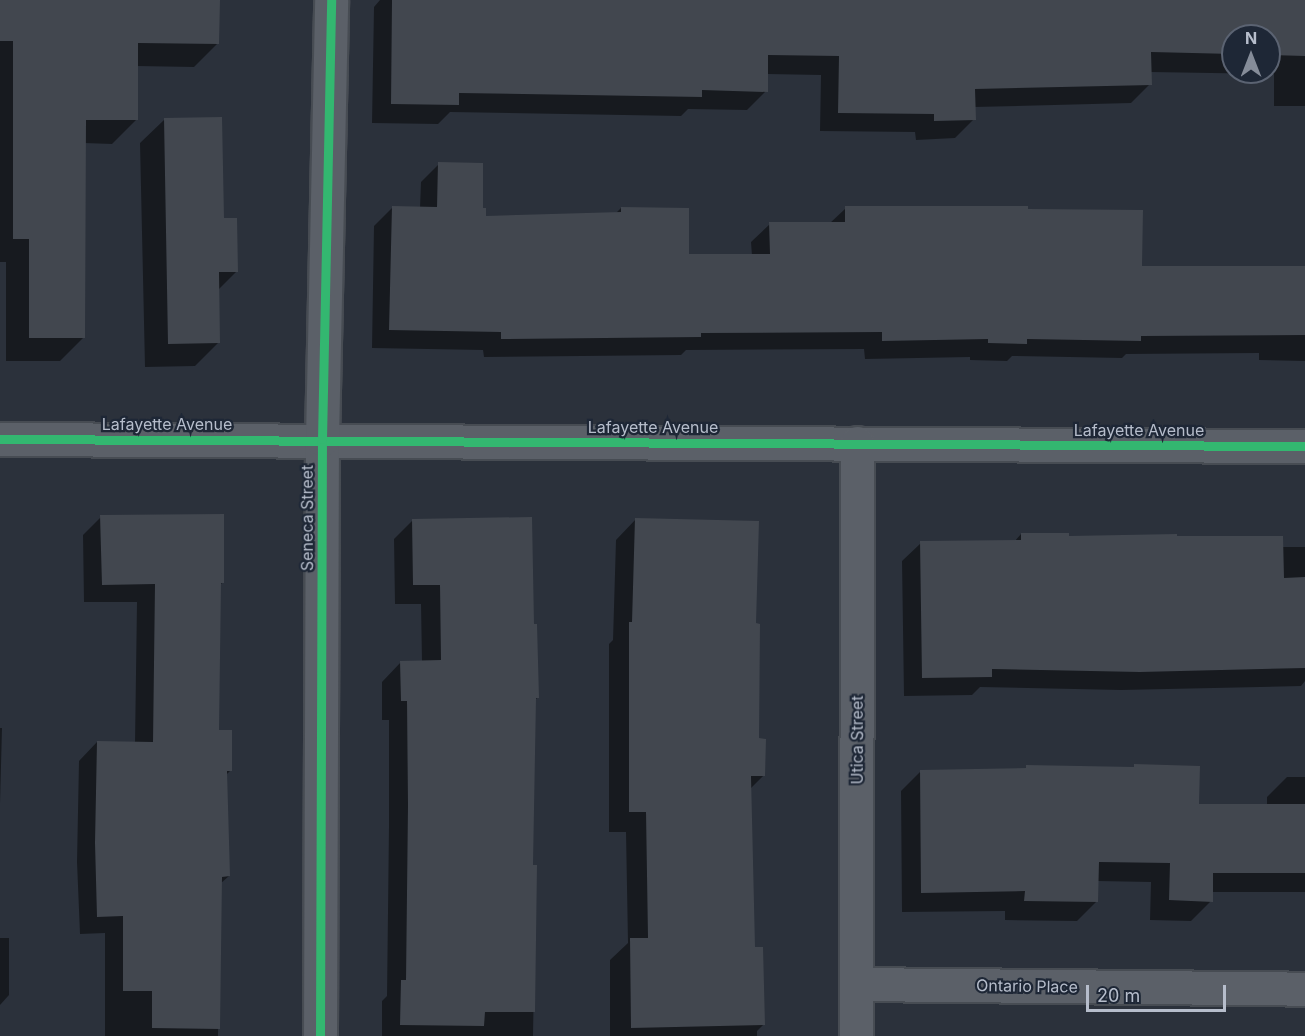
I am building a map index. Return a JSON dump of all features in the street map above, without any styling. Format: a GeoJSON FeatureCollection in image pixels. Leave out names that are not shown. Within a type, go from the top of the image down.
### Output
{"type":"FeatureCollection","features":[{"type":"Feature","properties":{"kind":"street","name":"Seneca Street"},"geometry":{"type":"LineString","coordinates":[[320,1036],[322,439],[332,0]]}},
{"type":"Feature","properties":{"kind":"street","name":"Lafayette Avenue"},"geometry":{"type":"LineString","coordinates":[[0,439],[1305,446]]}},
{"type":"Feature","properties":{"kind":"street","name":"Utica Street"},"geometry":{"type":"LineString","coordinates":[[856,1036],[858,443]]}},
{"type":"Feature","properties":{"kind":"street","name":"Ontario Place"},"geometry":{"type":"LineString","coordinates":[[856,984],[1305,989]]}},
{"type":"Feature","properties":{"kind":"building"},"geometry":{"type":"Polygon","coordinates":[[[0,0],[220,0],[219,44],[138,43],[138,120],[86,120],[85,338],[29,338],[29,239],[13,239],[13,41],[0,41],[0,0]]]}},
{"type":"Feature","properties":{"kind":"building"},"geometry":{"type":"Polygon","coordinates":[[[392,0],[1305,0],[1305,56],[1281,55],[1281,24],[1221,24],[1221,54],[1151,52],[1152,85],[975,89],[976,120],[934,121],[934,114],[838,113],[839,56],[768,55],[768,92],[702,90],[702,97],[459,93],[459,105],[391,104],[392,0]]]}},
{"type":"Feature","properties":{"kind":"building"},"geometry":{"type":"Polygon","coordinates":[[[222,117],[224,218],[237,218],[238,272],[219,272],[220,343],[168,344],[164,118],[222,117]]]}},
{"type":"Feature","properties":{"kind":"building"},"geometry":{"type":"Polygon","coordinates":[[[438,162],[483,163],[483,208],[486,208],[486,216],[621,212],[621,207],[689,208],[689,254],[770,254],[769,222],[845,222],[845,206],[1028,206],[1028,209],[1143,210],[1142,266],[1305,266],[1305,335],[1141,336],[1141,341],[1027,339],[1027,344],[988,343],[988,339],[882,341],[882,332],[701,333],[701,337],[501,339],[501,332],[389,330],[392,206],[437,207],[438,162]]]}},
{"type":"Feature","properties":{"kind":"building"},"geometry":{"type":"Polygon","coordinates":[[[224,514],[219,730],[232,730],[232,771],[227,771],[230,876],[222,877],[220,1029],[152,1028],[152,991],[123,991],[123,916],[97,917],[95,843],[97,741],[153,742],[155,584],[102,585],[100,515],[224,514]]]}},
{"type":"Feature","properties":{"kind":"building"},"geometry":{"type":"Polygon","coordinates":[[[532,517],[534,624],[537,624],[539,698],[536,698],[533,865],[537,865],[535,1012],[485,1012],[484,1026],[400,1025],[401,980],[406,980],[408,805],[407,701],[401,701],[400,661],[441,660],[440,585],[413,585],[412,519],[532,517]]]}},
{"type":"Feature","properties":{"kind":"building"},"geometry":{"type":"Polygon","coordinates":[[[635,518],[759,521],[756,623],[760,624],[759,738],[766,739],[765,776],[751,776],[755,947],[763,947],[765,1025],[631,1028],[630,938],[648,938],[646,812],[629,812],[629,622],[632,622],[635,518]]]}},
{"type":"Feature","properties":{"kind":"building"},"geometry":{"type":"Polygon","coordinates":[[[1021,533],[1069,533],[1069,536],[1177,534],[1177,536],[1283,536],[1284,578],[1305,577],[1305,668],[1140,672],[992,669],[992,677],[922,678],[920,541],[1021,540],[1021,533]]]}},
{"type":"Feature","properties":{"kind":"building"},"geometry":{"type":"Polygon","coordinates":[[[1134,764],[1200,766],[1199,804],[1305,804],[1305,873],[1213,873],[1213,902],[1169,900],[1170,863],[1099,862],[1098,902],[1024,901],[1025,891],[921,893],[920,770],[1026,768],[1026,765],[1134,767],[1134,764]]]}},
{"type":"Feature","properties":{"kind":"cycle path"},"geometry":{"type":"LineString","coordinates":[[320,1036],[322,439],[331,0]]}},
{"type":"Feature","properties":{"kind":"cycle path"},"geometry":{"type":"LineString","coordinates":[[0,439],[1305,446]]}}]}
